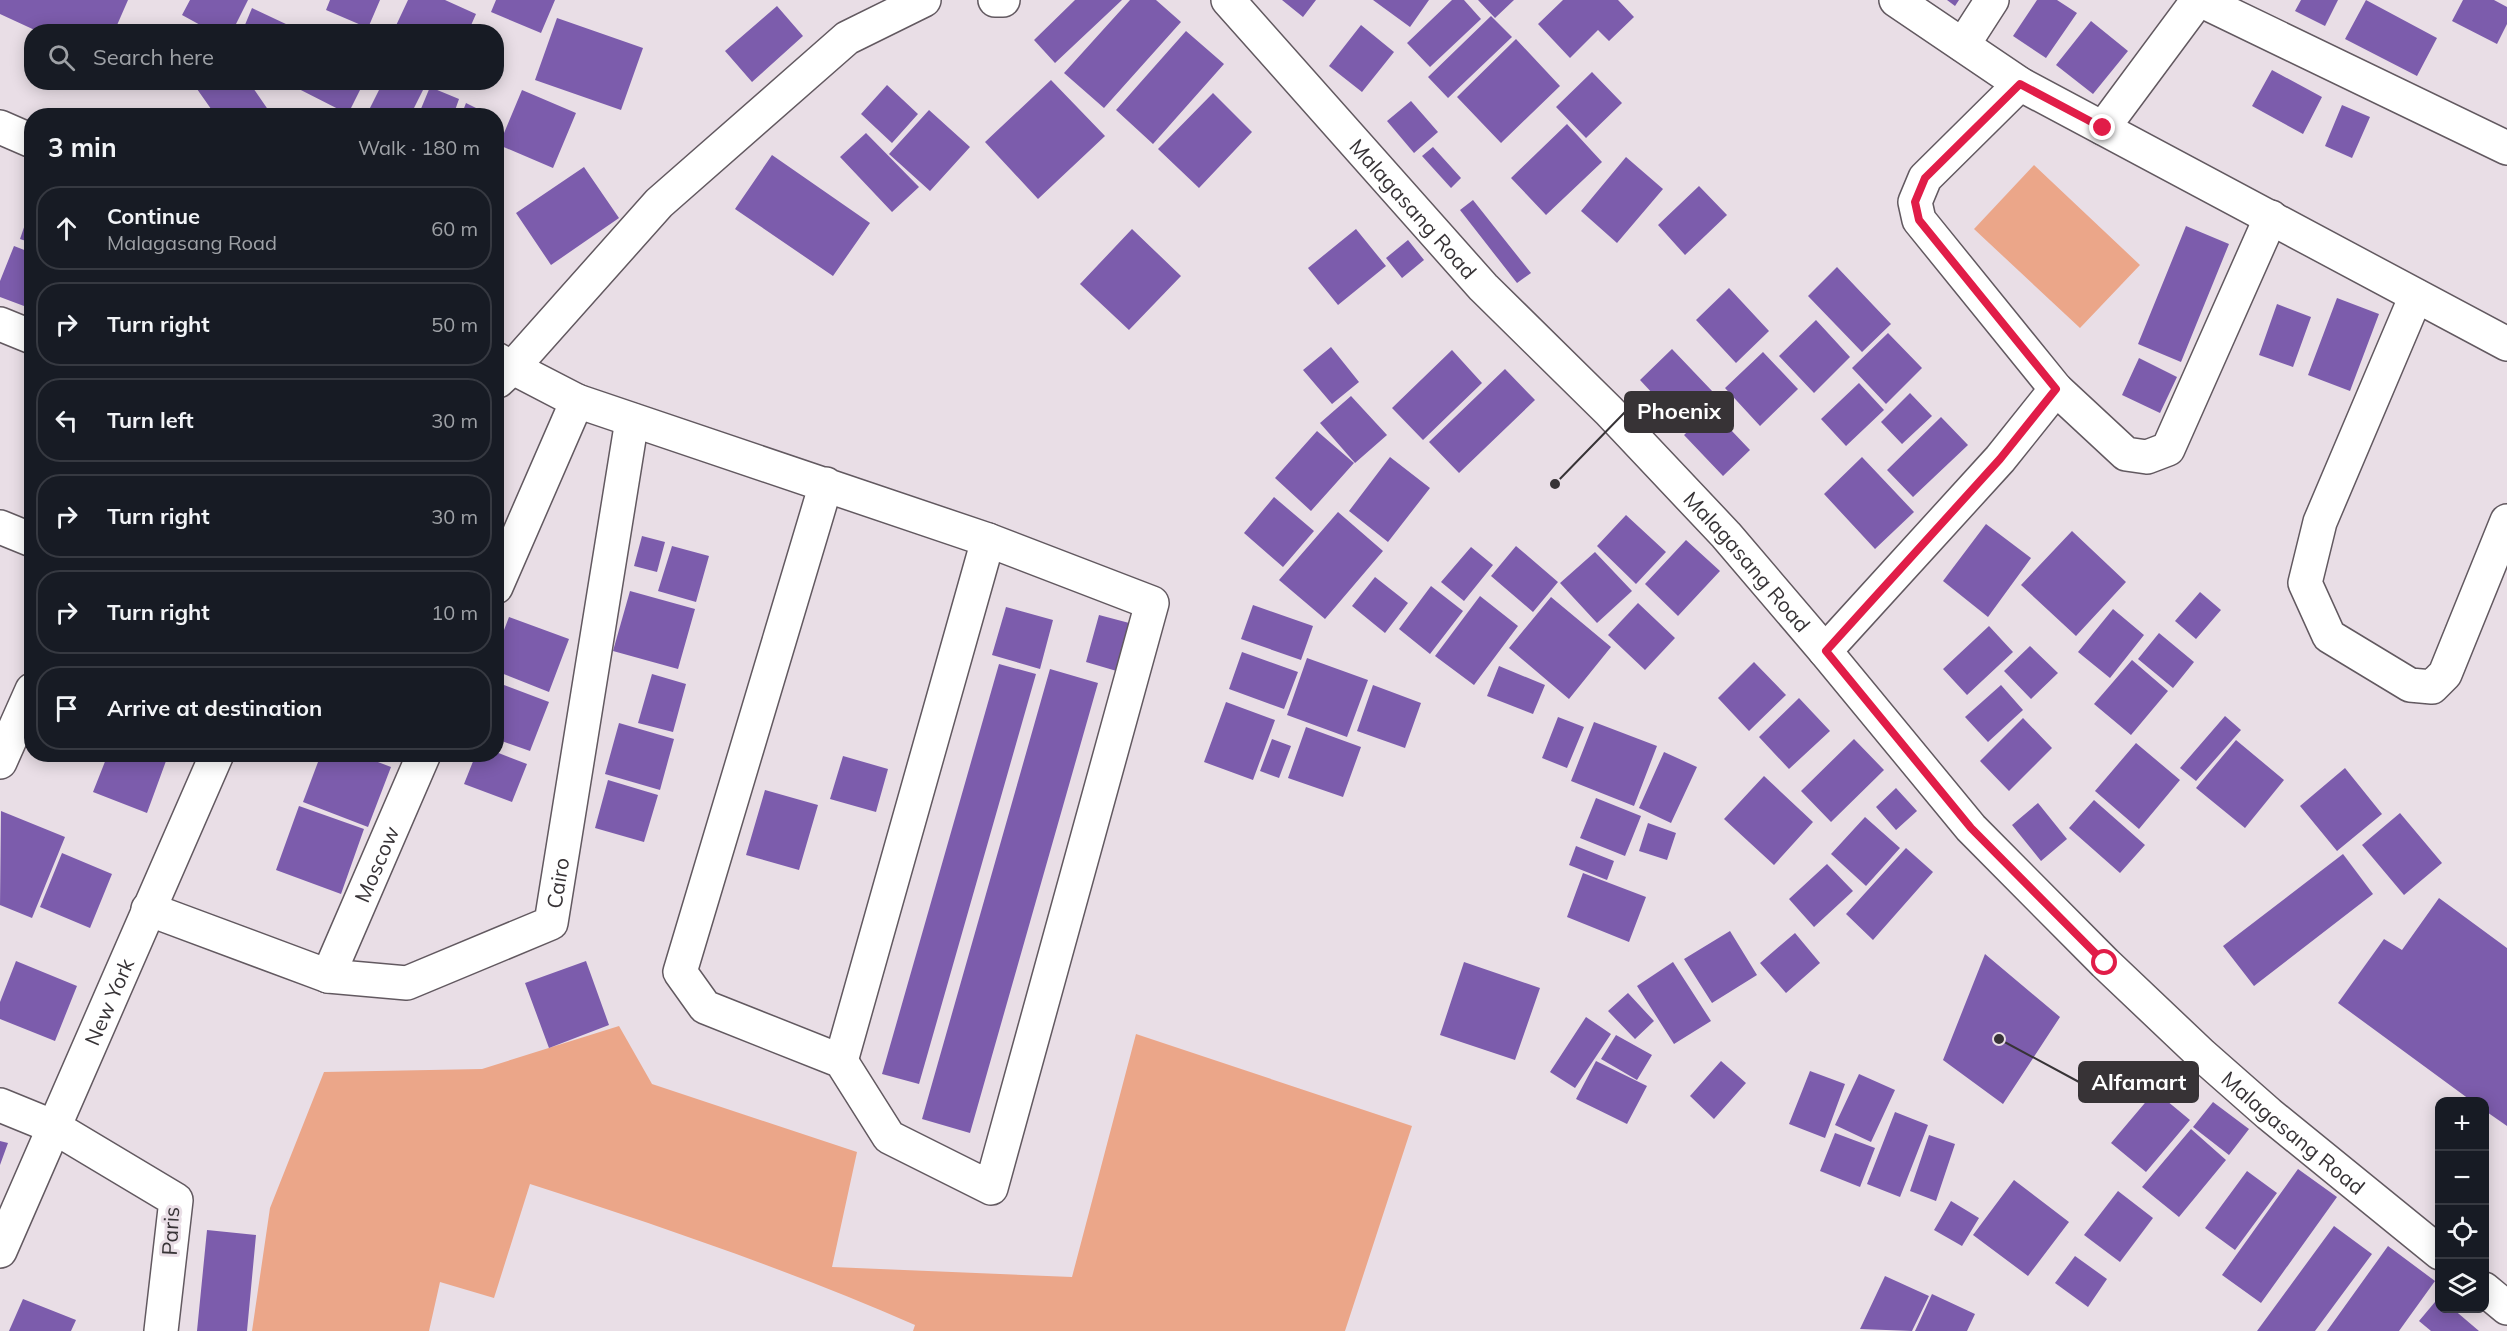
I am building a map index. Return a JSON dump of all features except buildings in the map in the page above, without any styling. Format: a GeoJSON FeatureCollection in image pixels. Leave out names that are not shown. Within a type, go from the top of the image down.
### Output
{"type":"FeatureCollection","features":[{"type":"Feature","properties":{"kind":"street"},"geometry":{"type":"LineString","coordinates":[[504,367],[658,203],[847,38],[924,0]]}},
{"type":"Feature","properties":{"kind":"street"},"geometry":{"type":"LineString","coordinates":[[995,0],[1003,0]]}},
{"type":"Feature","properties":{"kind":"street","name":"Malagasang Road"},"geometry":{"type":"LineString","coordinates":[[1228,0],[1483,287],[1609,411],[1726,535],[1826,651],[1971,828],[2105,963],[2269,1114],[2435,1250]]}},
{"type":"Feature","properties":{"kind":"street"},"geometry":{"type":"LineString","coordinates":[[1896,0],[2020,84],[2507,344]]}},
{"type":"Feature","properties":{"kind":"street"},"geometry":{"type":"LineString","coordinates":[[1963,45],[1992,0]]}},
{"type":"Feature","properties":{"kind":"street"},"geometry":{"type":"LineString","coordinates":[[2103,128],[2199,0],[2507,148]]}},
{"type":"Feature","properties":{"kind":"street"},"geometry":{"type":"LineString","coordinates":[[2020,84],[1925,178],[1915,202],[1919,220],[2056,389],[2126,454],[2147,457],[2168,449],[2271,217]]}},
{"type":"Feature","properties":{"kind":"street"},"geometry":{"type":"LineString","coordinates":[[0,127],[24,138]]}},
{"type":"Feature","properties":{"kind":"street"},"geometry":{"type":"LineString","coordinates":[[2416,296],[2320,522],[2306,583],[2329,636],[2409,685],[2432,687],[2445,674],[2507,521]]}},
{"type":"Feature","properties":{"kind":"street"},"geometry":{"type":"LineString","coordinates":[[0,324],[24,334]]}},
{"type":"Feature","properties":{"kind":"street"},"geometry":{"type":"LineString","coordinates":[[504,370],[577,401],[826,484],[988,540],[1152,603],[991,1188],[889,1137],[840,1061],[705,1007],[680,972],[826,484]]}},
{"type":"Feature","properties":{"kind":"street"},"geometry":{"type":"LineString","coordinates":[[1826,651],[2000,459],[2056,389]]}},
{"type":"Feature","properties":{"kind":"street"},"geometry":{"type":"LineString","coordinates":[[504,569],[577,401]]}},
{"type":"Feature","properties":{"kind":"street","name":"Cairo"},"geometry":{"type":"LineString","coordinates":[[148,909],[328,976],[407,983],[551,923],[632,420]]}},
{"type":"Feature","properties":{"kind":"street"},"geometry":{"type":"LineString","coordinates":[[0,527],[24,537]]}},
{"type":"Feature","properties":{"kind":"street"},"geometry":{"type":"LineString","coordinates":[[840,1061],[988,540]]}},
{"type":"Feature","properties":{"kind":"street"},"geometry":{"type":"LineString","coordinates":[[0,762],[16,707]]}},
{"type":"Feature","properties":{"kind":"street","name":"New York"},"geometry":{"type":"LineString","coordinates":[[0,1251],[213,762]]}},
{"type":"Feature","properties":{"kind":"street","name":"Moscow"},"geometry":{"type":"LineString","coordinates":[[328,976],[421,762]]}},
{"type":"Feature","properties":{"kind":"street"},"geometry":{"type":"LineString","coordinates":[[0,1105],[54,1127]]}},
{"type":"Feature","properties":{"kind":"street","name":"Paris"},"geometry":{"type":"LineString","coordinates":[[54,1127],[176,1200],[161,1331]]}},
{"type":"Feature","properties":{"kind":"street"},"geometry":{"type":"LineString","coordinates":[[2489,1293],[2507,1308]]}},
{"type":"Feature","properties":{"kind":"shaded area"},"geometry":{"type":"Polygon","coordinates":[[[2034,165],[2140,265],[2080,328],[1974,229],[2034,165]]]}},
{"type":"Feature","properties":{"kind":"shaded area"},"geometry":{"type":"Polygon","coordinates":[[[619,1026],[652,1084],[857,1152],[832,1267],[1072,1277],[1136,1034],[1412,1126],[1345,1331],[913,1331],[915,1325],[772,1267],[530,1184],[494,1298],[440,1282],[429,1331],[252,1331],[270,1208],[324,1072],[482,1069],[619,1026]]]}},
{"type":"Feature","properties":{"kind":"place","name":"Phoenix"},"geometry":{"type":"Point","coordinates":[1555,484]}},
{"type":"Feature","properties":{"kind":"place","name":"Alfamart"},"geometry":{"type":"Point","coordinates":[1999,1039]}},
{"type":"Feature","properties":{"kind":"route"},"geometry":{"type":"LineString","coordinates":[[2103,128],[2020,84],[1925,178],[1915,202],[1919,220],[2056,389],[2000,459],[1826,651],[1918,767],[1971,828],[2105,963]]}}]}
